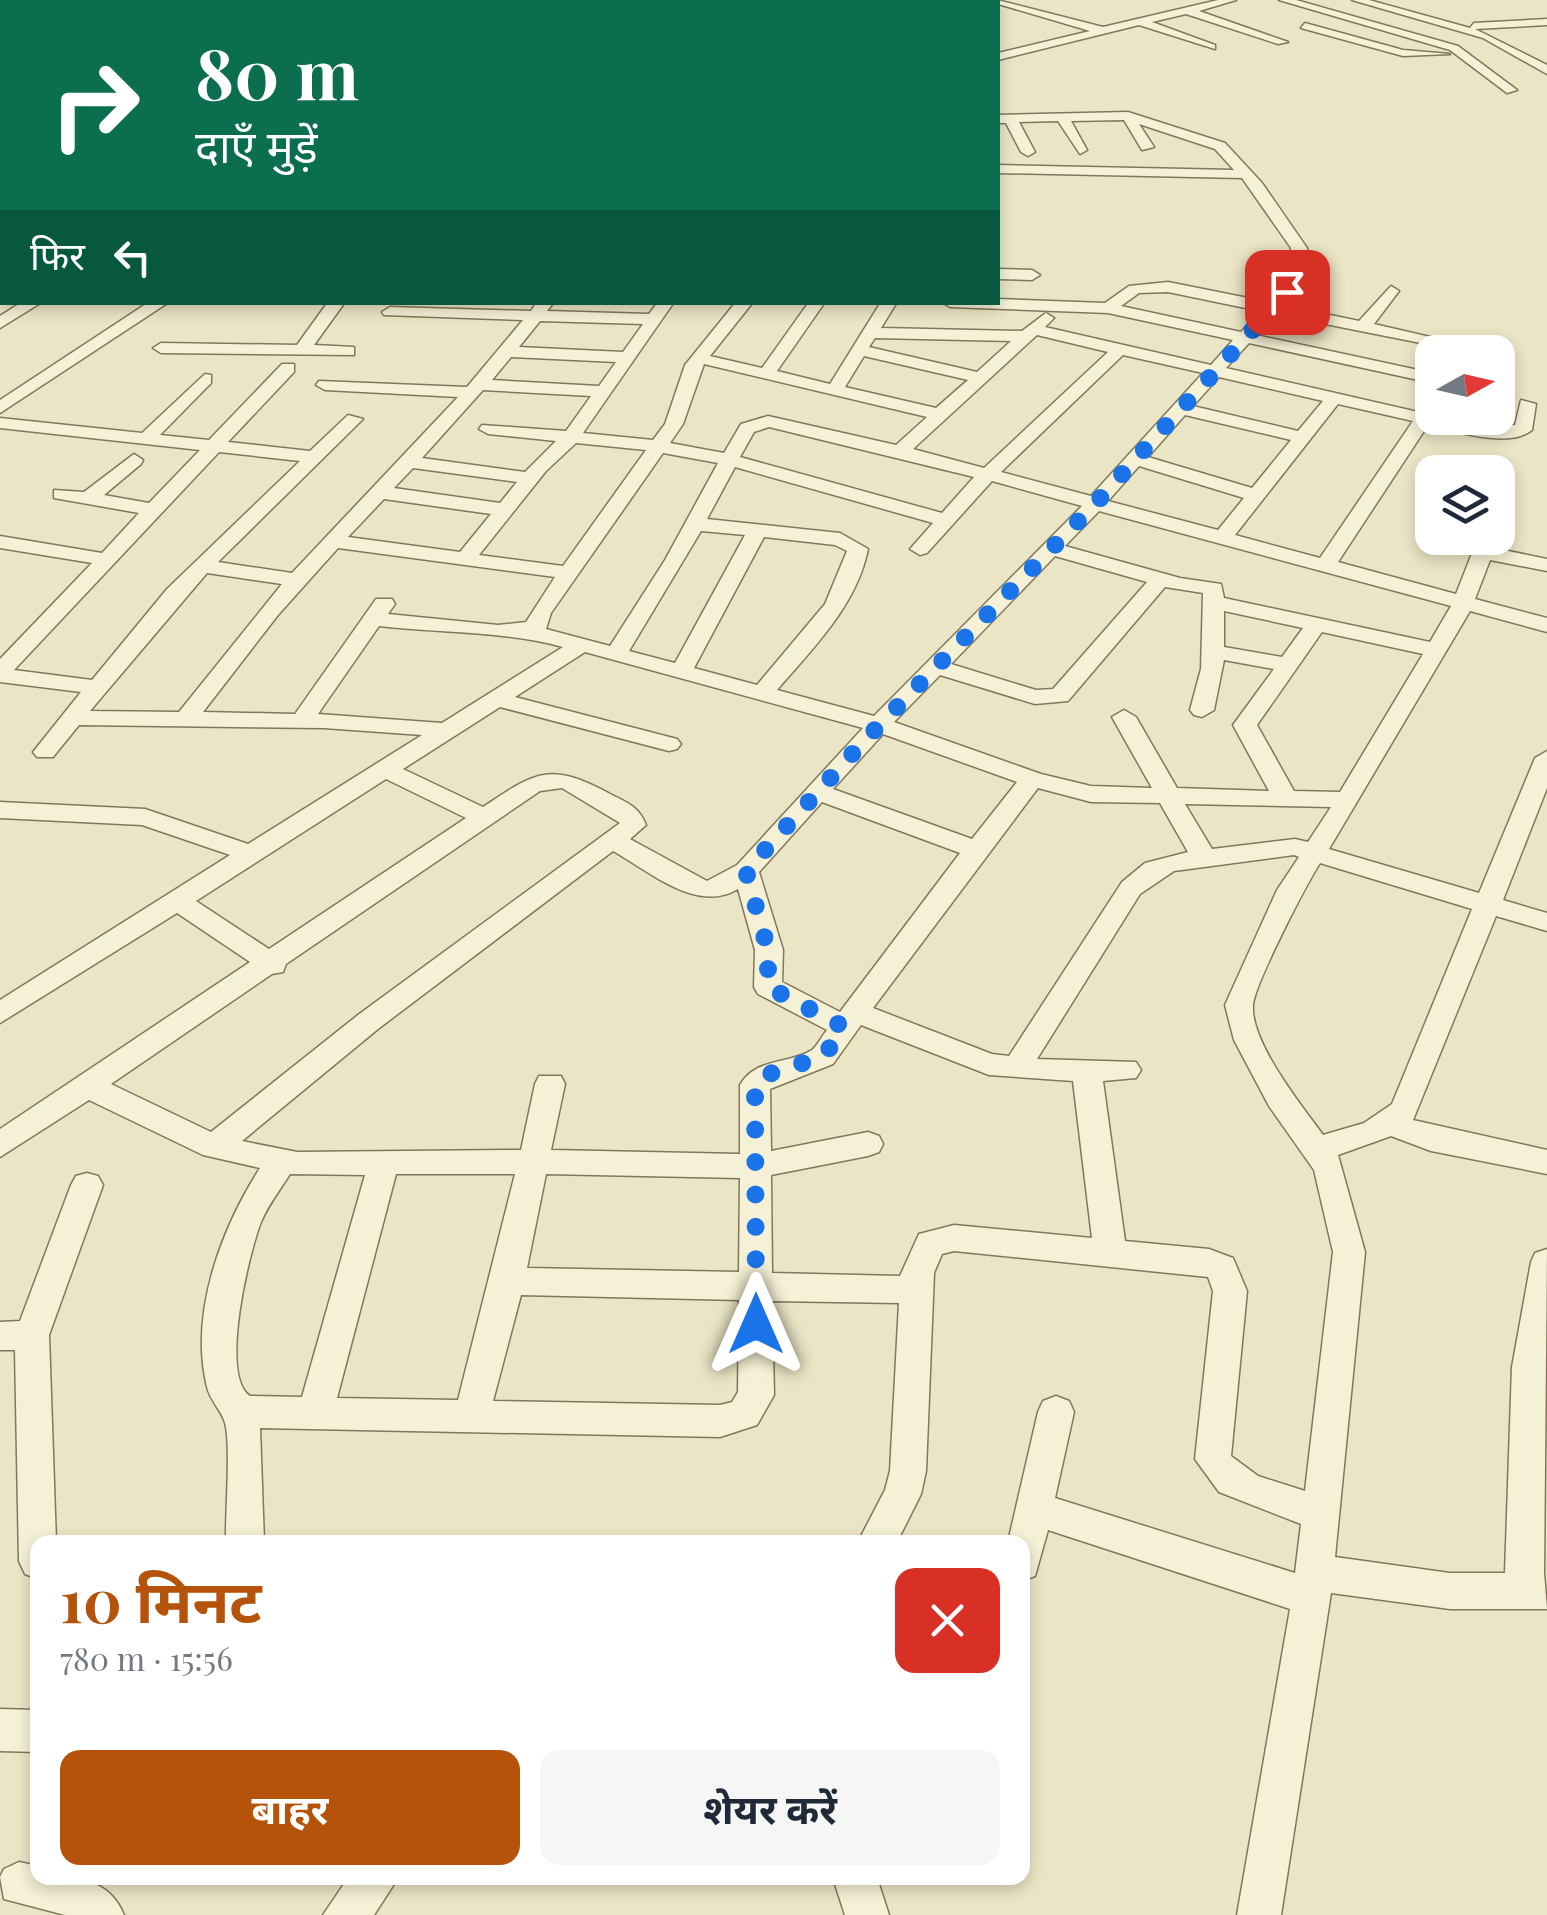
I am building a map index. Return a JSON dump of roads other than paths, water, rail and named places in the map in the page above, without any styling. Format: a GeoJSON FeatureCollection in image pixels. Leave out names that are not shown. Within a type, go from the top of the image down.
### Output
{"type":"FeatureCollection","features":[{"type":"Feature","properties":{"kind":"street"},"geometry":{"type":"LineString","coordinates":[[1000,56],[1180,9],[1231,0]]}},
{"type":"Feature","properties":{"kind":"street"},"geometry":{"type":"LineString","coordinates":[[1284,0],[1464,54],[1511,90]]}},
{"type":"Feature","properties":{"kind":"street"},"geometry":{"type":"LineString","coordinates":[[1357,0],[1487,36],[1545,67]]}},
{"type":"Feature","properties":{"kind":"street"},"geometry":{"type":"LineString","coordinates":[[1382,7],[1418,0]]}},
{"type":"Feature","properties":{"kind":"street"},"geometry":{"type":"LineString","coordinates":[[1000,1],[1143,42]]}},
{"type":"Feature","properties":{"kind":"street"},"geometry":{"type":"LineString","coordinates":[[1146,4],[1180,9],[1262,40],[1282,42]]}},
{"type":"Feature","properties":{"kind":"street"},"geometry":{"type":"LineString","coordinates":[[1268,15],[1306,6]]}},
{"type":"Feature","properties":{"kind":"street"},"geometry":{"type":"LineString","coordinates":[[1262,40],[1343,16]]}},
{"type":"Feature","properties":{"kind":"street"},"geometry":{"type":"LineString","coordinates":[[1138,22],[1211,47]]}},
{"type":"Feature","properties":{"kind":"street"},"geometry":{"type":"LineString","coordinates":[[1456,27],[1547,22]]}},
{"type":"Feature","properties":{"kind":"street"},"geometry":{"type":"LineString","coordinates":[[1304,26],[1402,53],[1464,54]]}},
{"type":"Feature","properties":{"kind":"street"},"geometry":{"type":"LineString","coordinates":[[1031,29],[1096,49]]}},
{"type":"Feature","properties":{"kind":"street"},"geometry":{"type":"LineString","coordinates":[[1487,36],[1547,34]]}},
{"type":"Feature","properties":{"kind":"street"},"geometry":{"type":"LineString","coordinates":[[1000,42],[1024,50]]}},
{"type":"Feature","properties":{"kind":"street"},"geometry":{"type":"LineString","coordinates":[[1483,67],[1545,67]]}},
{"type":"Feature","properties":{"kind":"street"},"geometry":{"type":"LineString","coordinates":[[1128,116],[1147,146]]}},
{"type":"Feature","properties":{"kind":"street"},"geometry":{"type":"LineString","coordinates":[[612,840],[703,890],[724,887],[746,871],[1048,548],[1095,504],[1300,276],[1303,258],[1246,174],[1220,146],[1128,116],[1004,119]]}},
{"type":"Feature","properties":{"kind":"street"},"geometry":{"type":"LineString","coordinates":[[1062,117],[1080,150]]}},
{"type":"Feature","properties":{"kind":"street"},"geometry":{"type":"LineString","coordinates":[[1000,140],[1025,146],[1004,119]]}},
{"type":"Feature","properties":{"kind":"street"},"geometry":{"type":"LineString","coordinates":[[1000,169],[1246,174]]}},
{"type":"Feature","properties":{"kind":"street"},"geometry":{"type":"LineString","coordinates":[[1000,274],[1032,275]]}},
{"type":"Feature","properties":{"kind":"street"},"geometry":{"type":"LineString","coordinates":[[1108,308],[1134,289],[1153,286],[1415,337]]}},
{"type":"Feature","properties":{"kind":"street"},"geometry":{"type":"LineString","coordinates":[[1364,326],[1391,291]]}},
{"type":"Feature","properties":{"kind":"street"},"geometry":{"type":"LineString","coordinates":[[1000,303],[1108,308],[1415,374]]}},
{"type":"Feature","properties":{"kind":"street"},"geometry":{"type":"LineString","coordinates":[[0,323],[29,305]]}},
{"type":"Feature","properties":{"kind":"street"},"geometry":{"type":"LineString","coordinates":[[0,394],[133,305]]}},
{"type":"Feature","properties":{"kind":"street"},"geometry":{"type":"LineString","coordinates":[[0,408],[157,305]]}},
{"type":"Feature","properties":{"kind":"street"},"geometry":{"type":"LineString","coordinates":[[302,350],[335,305]]}},
{"type":"Feature","properties":{"kind":"street"},"geometry":{"type":"LineString","coordinates":[[532,628],[674,424],[699,358],[742,305]]}},
{"type":"Feature","properties":{"kind":"street"},"geometry":{"type":"LineString","coordinates":[[766,374],[815,305]]}},
{"type":"Feature","properties":{"kind":"street"},"geometry":{"type":"LineString","coordinates":[[834,391],[887,305]]}},
{"type":"Feature","properties":{"kind":"street"},"geometry":{"type":"LineString","coordinates":[[900,452],[1032,333],[1057,305]]}},
{"type":"Feature","properties":{"kind":"street"},"geometry":{"type":"LineString","coordinates":[[186,720],[215,676],[294,580],[476,389],[541,310]]}},
{"type":"Feature","properties":{"kind":"street"},"geometry":{"type":"LineString","coordinates":[[390,312],[659,311]]}},
{"type":"Feature","properties":{"kind":"street"},"geometry":{"type":"LineString","coordinates":[[462,562],[530,478],[570,439],[659,311]]}},
{"type":"Feature","properties":{"kind":"street"},"geometry":{"type":"LineString","coordinates":[[872,333],[1032,333],[1120,349],[1415,416]]}},
{"type":"Feature","properties":{"kind":"street"},"geometry":{"type":"LineString","coordinates":[[161,348],[348,351]]}},
{"type":"Feature","properties":{"kind":"street"},"geometry":{"type":"LineString","coordinates":[[920,549],[986,476],[1120,349]]}},
{"type":"Feature","properties":{"kind":"street"},"geometry":{"type":"LineString","coordinates":[[862,351],[982,378]]}},
{"type":"Feature","properties":{"kind":"street"},"geometry":{"type":"LineString","coordinates":[[509,352],[624,357]]}},
{"type":"Feature","properties":{"kind":"street"},"geometry":{"type":"LineString","coordinates":[[699,358],[940,415]]}},
{"type":"Feature","properties":{"kind":"street"},"geometry":{"type":"LineString","coordinates":[[0,673],[103,559],[219,445],[288,368]]}},
{"type":"Feature","properties":{"kind":"street"},"geometry":{"type":"LineString","coordinates":[[147,438],[205,380]]}},
{"type":"Feature","properties":{"kind":"street"},"geometry":{"type":"LineString","coordinates":[[325,385],[476,389],[543,412],[570,439],[657,446],[730,460],[945,520]]}},
{"type":"Feature","properties":{"kind":"street"},"geometry":{"type":"LineString","coordinates":[[488,429],[601,392]]}},
{"type":"Feature","properties":{"kind":"street"},"geometry":{"type":"LineString","coordinates":[[1222,538],[1334,398]]}},
{"type":"Feature","properties":{"kind":"street"},"geometry":{"type":"LineString","coordinates":[[1515,432],[1524,428],[1527,404]]}},
{"type":"Feature","properties":{"kind":"street"},"geometry":{"type":"LineString","coordinates":[[1180,408],[1302,437]]}},
{"type":"Feature","properties":{"kind":"street"},"geometry":{"type":"LineString","coordinates":[[45,752],[94,687],[201,566],[354,419]]}},
{"type":"Feature","properties":{"kind":"street"},"geometry":{"type":"LineString","coordinates":[[0,422],[315,457]]}},
{"type":"Feature","properties":{"kind":"street"},"geometry":{"type":"LineString","coordinates":[[616,653],[696,524],[746,428],[768,422],[900,452],[1547,625]]}},
{"type":"Feature","properties":{"kind":"street"},"geometry":{"type":"LineString","coordinates":[[1324,566],[1415,431]]}},
{"type":"Feature","properties":{"kind":"street"},"geometry":{"type":"LineString","coordinates":[[1135,459],[1255,495]]}},
{"type":"Feature","properties":{"kind":"street"},"geometry":{"type":"LineString","coordinates":[[90,498],[134,460]]}},
{"type":"Feature","properties":{"kind":"street"},"geometry":{"type":"LineString","coordinates":[[408,462],[530,478]]}},
{"type":"Feature","properties":{"kind":"street"},"geometry":{"type":"LineString","coordinates":[[379,492],[504,510]]}},
{"type":"Feature","properties":{"kind":"street"},"geometry":{"type":"LineString","coordinates":[[62,494],[155,510]]}},
{"type":"Feature","properties":{"kind":"street"},"geometry":{"type":"LineString","coordinates":[[696,524],[840,539],[858,550],[857,561],[832,607],[763,692]]}},
{"type":"Feature","properties":{"kind":"street"},"geometry":{"type":"LineString","coordinates":[[682,670],[758,530]]}},
{"type":"Feature","properties":{"kind":"street"},"geometry":{"type":"LineString","coordinates":[[329,542],[568,573]]}},
{"type":"Feature","properties":{"kind":"street"},"geometry":{"type":"LineString","coordinates":[[5,548],[103,559]]}},
{"type":"Feature","properties":{"kind":"street"},"geometry":{"type":"LineString","coordinates":[[1048,548],[1160,579],[1214,589],[1317,623],[1436,650]]}},
{"type":"Feature","properties":{"kind":"street"},"geometry":{"type":"LineString","coordinates":[[1260,1915],[1313,1585],[1349,1252],[1329,1167],[1280,1098],[1248,1040],[1239,1004],[1290,890],[1436,650],[1462,604],[1481,555]]}},
{"type":"Feature","properties":{"kind":"street"},"geometry":{"type":"LineString","coordinates":[[1515,555],[1547,565]]}},
{"type":"Feature","properties":{"kind":"street"},"geometry":{"type":"LineString","coordinates":[[201,566],[294,580]]}},
{"type":"Feature","properties":{"kind":"street"},"geometry":{"type":"LineString","coordinates":[[939,668],[1035,697],[1060,696],[1160,579]]}},
{"type":"Feature","properties":{"kind":"street"},"geometry":{"type":"LineString","coordinates":[[1202,710],[1213,692],[1210,651],[1214,589]]}},
{"type":"Feature","properties":{"kind":"street"},"geometry":{"type":"LineString","coordinates":[[301,721],[379,611],[498,632],[532,628],[540,635],[880,725],[1032,779],[1118,798],[1284,796],[1348,800]]}},
{"type":"Feature","properties":{"kind":"street"},"geometry":{"type":"LineString","coordinates":[[1284,796],[1245,725],[1317,623]]}},
{"type":"Feature","properties":{"kind":"street"},"geometry":{"type":"LineString","coordinates":[[0,1013],[582,645]]}},
{"type":"Feature","properties":{"kind":"street"},"geometry":{"type":"LineString","coordinates":[[1210,651],[1286,664]]}},
{"type":"Feature","properties":{"kind":"street"},"geometry":{"type":"LineString","coordinates":[[0,673],[94,687]]}},
{"type":"Feature","properties":{"kind":"street"},"geometry":{"type":"LineString","coordinates":[[498,699],[669,744]]}},
{"type":"Feature","properties":{"kind":"street"},"geometry":{"type":"LineString","coordinates":[[1124,717],[1203,857]]}},
{"type":"Feature","properties":{"kind":"street"},"geometry":{"type":"LineString","coordinates":[[69,718],[301,721],[448,730]]}},
{"type":"Feature","properties":{"kind":"street"},"geometry":{"type":"LineString","coordinates":[[1317,1148],[1369,1135],[1391,1124],[1404,1110],[1547,758]]}},
{"type":"Feature","properties":{"kind":"street"},"geometry":{"type":"LineString","coordinates":[[384,769],[484,817]]}},
{"type":"Feature","properties":{"kind":"street"},"geometry":{"type":"LineString","coordinates":[[281,1162],[245,1222],[224,1312],[223,1388],[234,1408],[720,1421],[744,1414],[756,1395],[758,1166],[754,1092],[758,1079],[814,1063],[1032,779]]}},
{"type":"Feature","properties":{"kind":"street"},"geometry":{"type":"LineString","coordinates":[[0,1145],[273,964],[533,784],[566,780],[633,816],[633,825],[368,1022],[214,1147]]}},
{"type":"Feature","properties":{"kind":"street"},"geometry":{"type":"LineString","coordinates":[[816,792],[977,850]]}},
{"type":"Feature","properties":{"kind":"street"},"geometry":{"type":"LineString","coordinates":[[0,810],[145,817],[249,853]]}},
{"type":"Feature","properties":{"kind":"street"},"geometry":{"type":"LineString","coordinates":[[1016,1069],[1131,888],[1154,869],[1203,857],[1272,848],[1316,852],[1547,922]]}},
{"type":"Feature","properties":{"kind":"street"},"geometry":{"type":"LineString","coordinates":[[746,871],[766,936],[768,987],[850,1019],[989,1064],[1016,1069],[1126,1070]]}},
{"type":"Feature","properties":{"kind":"street"},"geometry":{"type":"LineString","coordinates":[[178,900],[273,964]]}},
{"type":"Feature","properties":{"kind":"street"},"geometry":{"type":"LineString","coordinates":[[1087,1072],[1110,1251]]}},
{"type":"Feature","properties":{"kind":"street"},"geometry":{"type":"LineString","coordinates":[[472,1417],[508,1281],[530,1162],[550,1084]]}},
{"type":"Feature","properties":{"kind":"street"},"geometry":{"type":"LineString","coordinates":[[88,1086],[214,1147],[281,1162],[758,1166],[868,1144]]}},
{"type":"Feature","properties":{"kind":"street"},"geometry":{"type":"LineString","coordinates":[[1391,1124],[1431,1138],[1547,1162]]}},
{"type":"Feature","properties":{"kind":"street"},"geometry":{"type":"LineString","coordinates":[[314,1413],[384,1162]]}},
{"type":"Feature","properties":{"kind":"street"},"geometry":{"type":"LineString","coordinates":[[35,1535],[16,1336],[87,1184]]}},
{"type":"Feature","properties":{"kind":"street"},"geometry":{"type":"LineString","coordinates":[[880,1535],[902,1494],[908,1471],[916,1290],[922,1253],[942,1240],[1110,1251],[1209,1262],[1221,1268],[1230,1291],[1213,1460],[1218,1471],[1235,1484],[1322,1512]]}},
{"type":"Feature","properties":{"kind":"street"},"geometry":{"type":"LineString","coordinates":[[1035,1509],[1313,1585],[1450,1592],[1535,1591],[1537,1486],[1530,1367],[1547,1262]]}},
{"type":"Feature","properties":{"kind":"street"},"geometry":{"type":"LineString","coordinates":[[508,1281],[916,1290]]}},
{"type":"Feature","properties":{"kind":"street"},"geometry":{"type":"LineString","coordinates":[[242,1410],[245,1535]]}},
{"type":"Feature","properties":{"kind":"street"},"geometry":{"type":"LineString","coordinates":[[1029,1535],[1056,1412]]}},
{"type":"Feature","properties":{"kind":"street"},"geometry":{"type":"LineString","coordinates":[[0,1730],[30,1731]]}},
{"type":"Feature","properties":{"kind":"street"},"geometry":{"type":"LineString","coordinates":[[19,1884],[75,1895],[102,1915]]}},
{"type":"Feature","properties":{"kind":"street"},"geometry":{"type":"LineString","coordinates":[[345,1915],[370,1885]]}},
{"type":"Feature","properties":{"kind":"street"},"geometry":{"type":"LineString","coordinates":[[857,1885],[867,1915]]}}]}
